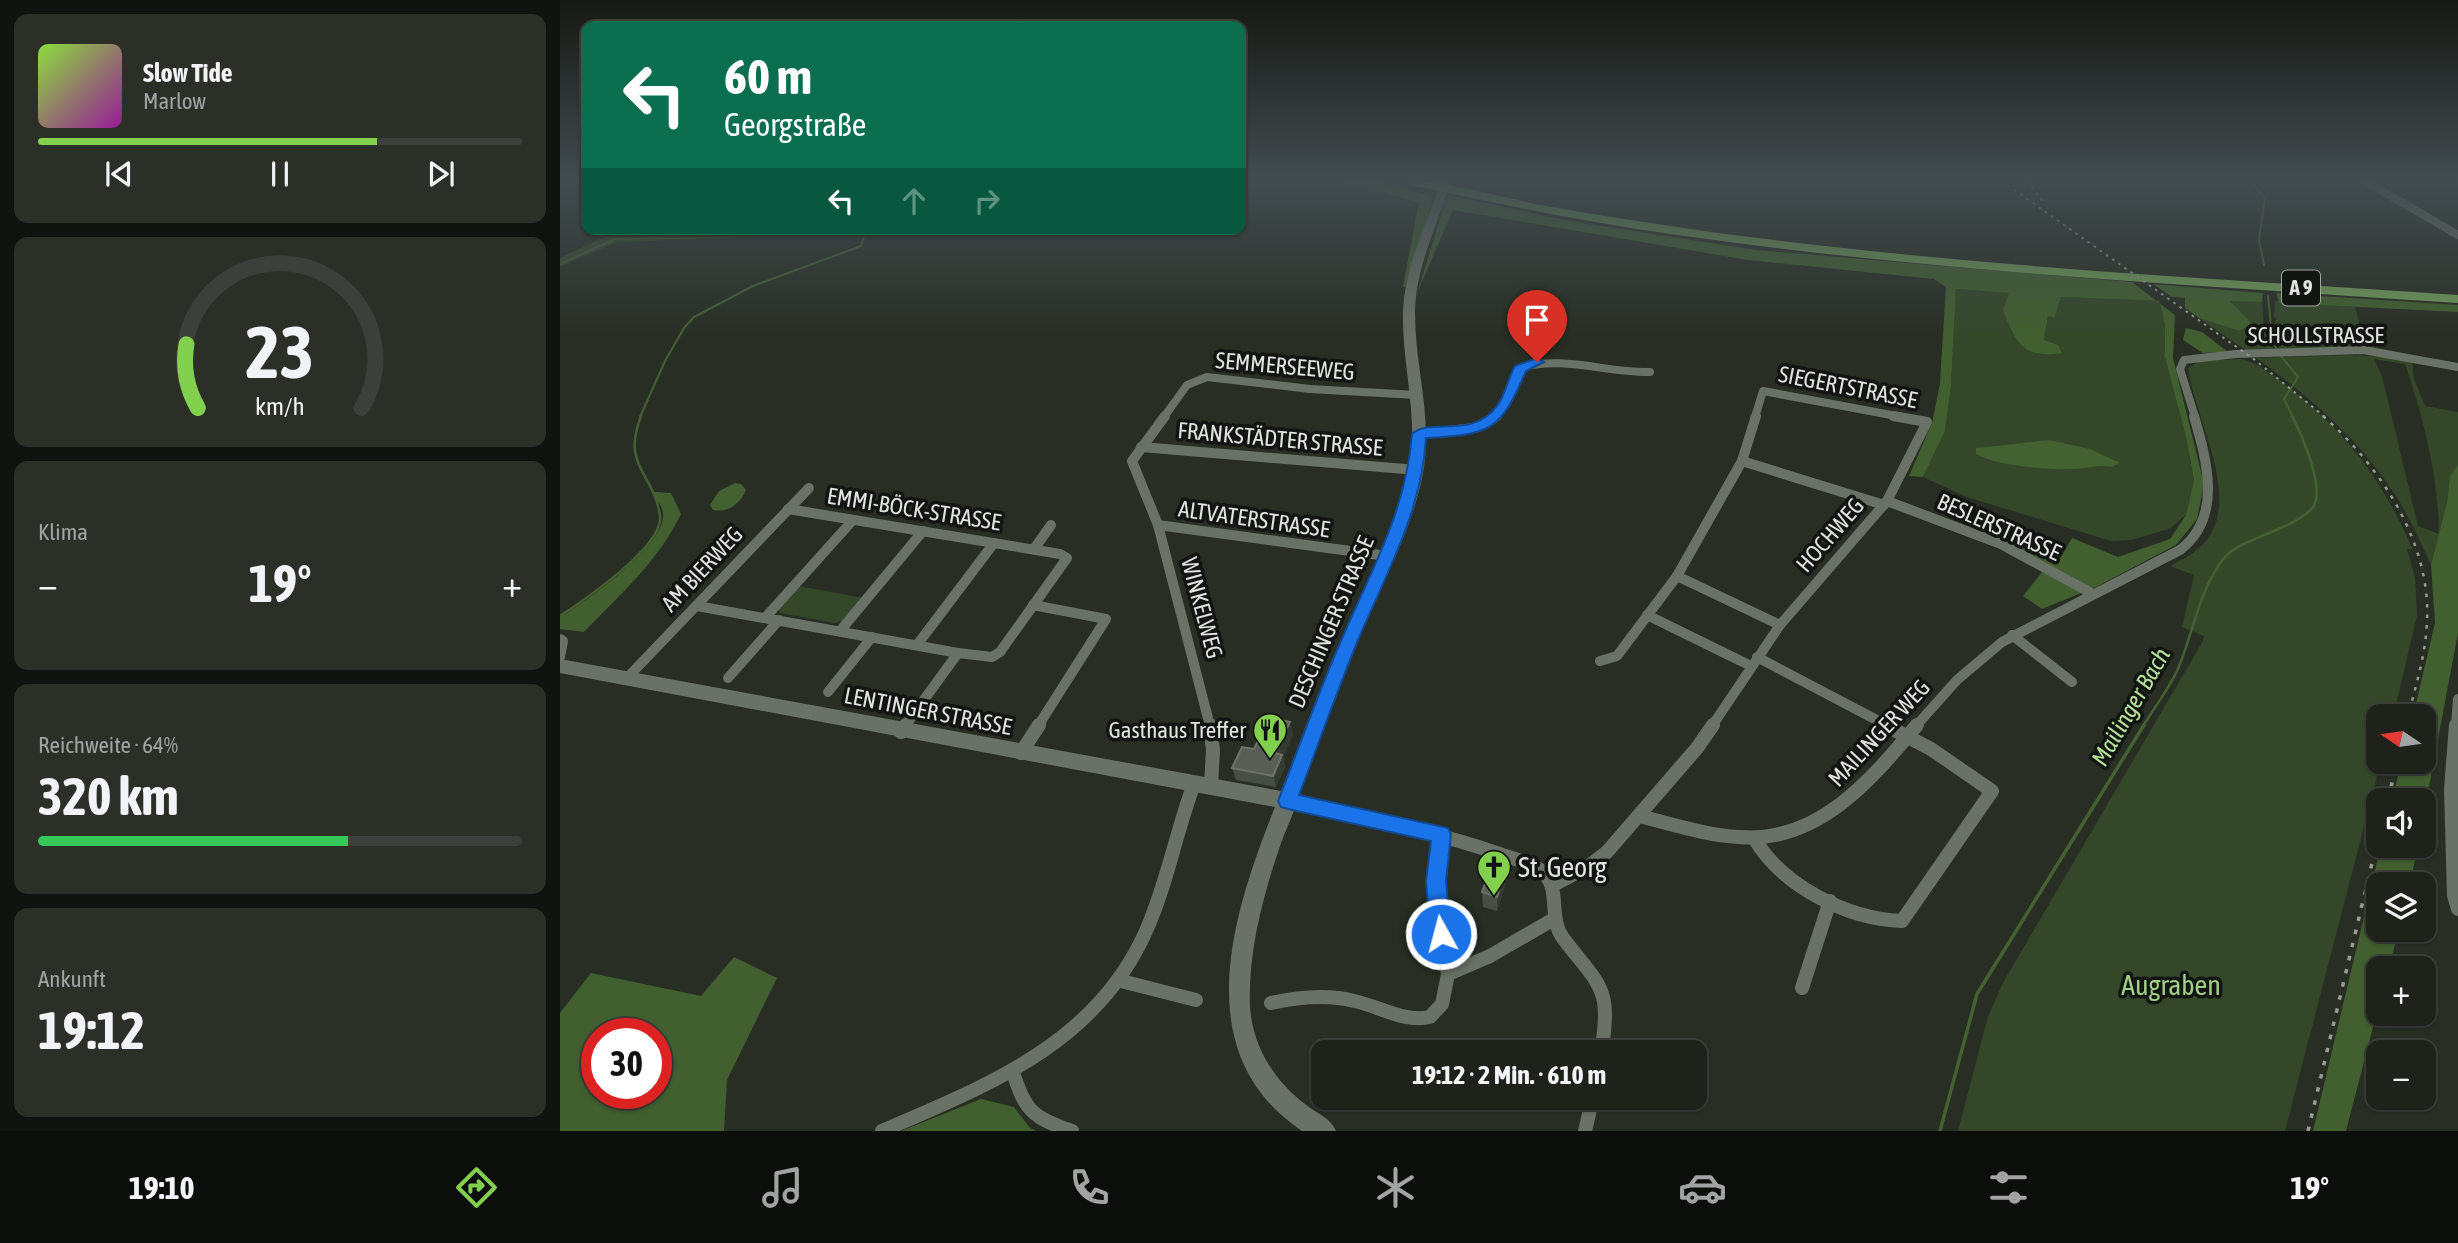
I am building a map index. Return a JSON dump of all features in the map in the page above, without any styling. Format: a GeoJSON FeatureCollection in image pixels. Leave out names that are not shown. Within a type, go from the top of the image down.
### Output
{"type":"FeatureCollection","features":[{"type":"Feature","properties":{"kind":"highway","name":"A 9"},"geometry":{"type":"LineString","coordinates":[[1708,234],[1870,255],[2458,288]]}},
{"type":"Feature","properties":{"kind":"highway","name":"A 9"},"geometry":{"type":"LineString","coordinates":[[1773,234],[1869,245],[2106,264],[2143,276],[2458,299]]}},
{"type":"Feature","properties":{"kind":"street","name":"DESCHINGER STRASSE"},"geometry":{"type":"LineString","coordinates":[[1324,1131],[1283,1101],[1260,1073],[1245,1042],[1239,1007],[1242,956],[1253,903],[1288,801],[1348,642],[1402,521],[1417,470],[1419,434],[1409,313],[1415,273],[1428,234]]}},
{"type":"Feature","properties":{"kind":"street","name":"SCHOLLSTRASSE"},"geometry":{"type":"LineString","coordinates":[[2180,369],[2184,360],[2191,358],[2370,350],[2458,367]]}},
{"type":"Feature","properties":{"kind":"street"},"geometry":{"type":"LineString","coordinates":[[1419,434],[1462,432],[1485,425],[1503,408],[1520,368],[1537,362],[1634,374],[1650,372]]}},
{"type":"Feature","properties":{"kind":"street","name":"MAILINGER WEG"},"geometry":{"type":"LineString","coordinates":[[1639,816],[1700,831],[1754,838],[1796,830],[1835,809],[1871,778],[1963,674],[1991,649],[2012,635],[2180,550],[2200,529],[2208,500],[2209,483],[2180,369]]}},
{"type":"Feature","properties":{"kind":"street","name":"SEMMERSEEWEG"},"geometry":{"type":"LineString","coordinates":[[1141,447],[1187,385],[1207,377],[1310,389],[1416,395]]}},
{"type":"Feature","properties":{"kind":"street","name":"SIEGERTSTRASSE"},"geometry":{"type":"LineString","coordinates":[[1742,461],[1763,391],[1927,422]]}},
{"type":"Feature","properties":{"kind":"street","name":"HOCHWEG"},"geometry":{"type":"LineString","coordinates":[[1552,885],[1589,866],[1607,852],[1697,748],[1780,625],[1886,503],[1927,422]]}},
{"type":"Feature","properties":{"kind":"street","name":"FRANKSTÄDTER STRASSE"},"geometry":{"type":"LineString","coordinates":[[1141,447],[1417,470]]}},
{"type":"Feature","properties":{"kind":"street","name":"WINKELWEG"},"geometry":{"type":"LineString","coordinates":[[882,1131],[1013,1072],[1074,1031],[1121,981],[1146,931],[1172,846],[1202,785],[1213,750],[1209,720],[1158,525],[1132,461],[1141,447]]}},
{"type":"Feature","properties":{"kind":"street","name":"BESLERSTRASSE"},"geometry":{"type":"LineString","coordinates":[[1742,461],[1886,503],[2001,544],[2093,594]]}},
{"type":"Feature","properties":{"kind":"street"},"geometry":{"type":"LineString","coordinates":[[1600,661],[1617,656],[1676,576],[1742,461]]}},
{"type":"Feature","properties":{"kind":"street","name":"AM BIERWEG"},"geometry":{"type":"LineString","coordinates":[[626,680],[809,488]]}},
{"type":"Feature","properties":{"kind":"street","name":"EMMI-BÖCK-STRASSE"},"geometry":{"type":"LineString","coordinates":[[788,509],[1060,554],[1067,558],[1000,652],[992,657],[958,653]]}},
{"type":"Feature","properties":{"kind":"street"},"geometry":{"type":"LineString","coordinates":[[765,618],[853,520]]}},
{"type":"Feature","properties":{"kind":"street"},"geometry":{"type":"LineString","coordinates":[[1034,550],[1051,525]]}},
{"type":"Feature","properties":{"kind":"street","name":"ALTVATERSTRASSE"},"geometry":{"type":"LineString","coordinates":[[1158,525],[1387,556]]}},
{"type":"Feature","properties":{"kind":"street"},"geometry":{"type":"LineString","coordinates":[[840,631],[923,531]]}},
{"type":"Feature","properties":{"kind":"street"},"geometry":{"type":"LineString","coordinates":[[917,645],[994,543]]}},
{"type":"Feature","properties":{"kind":"street"},"geometry":{"type":"LineString","coordinates":[[1676,576],[1780,625]]}},
{"type":"Feature","properties":{"kind":"street"},"geometry":{"type":"LineString","coordinates":[[697,606],[958,653],[901,732]]}},
{"type":"Feature","properties":{"kind":"street"},"geometry":{"type":"LineString","coordinates":[[1021,754],[1105,619],[1033,606]]}},
{"type":"Feature","properties":{"kind":"street"},"geometry":{"type":"LineString","coordinates":[[1647,615],[1754,661],[1931,749],[1992,791],[1902,920],[1891,922],[1830,901],[1782,874],[1758,849],[1754,838]]}},
{"type":"Feature","properties":{"kind":"street"},"geometry":{"type":"LineString","coordinates":[[728,678],[779,620]]}},
{"type":"Feature","properties":{"kind":"street"},"geometry":{"type":"LineString","coordinates":[[2012,635],[2072,682]]}},
{"type":"Feature","properties":{"kind":"street"},"geometry":{"type":"LineString","coordinates":[[828,692],[872,637]]}},
{"type":"Feature","properties":{"kind":"street"},"geometry":{"type":"LineString","coordinates":[[560,639],[560,657]]}},
{"type":"Feature","properties":{"kind":"street","name":"LENTINGER STRASSE"},"geometry":{"type":"LineString","coordinates":[[560,667],[901,732],[1288,801]]}},
{"type":"Feature","properties":{"kind":"street"},"geometry":{"type":"LineString","coordinates":[[2458,699],[2451,789],[2454,895],[2458,909]]}},
{"type":"Feature","properties":{"kind":"street"},"geometry":{"type":"LineString","coordinates":[[1288,801],[1441,834],[1536,867],[1546,874],[1552,885],[1554,919],[1559,932],[1599,981],[1606,999],[1608,1014],[1603,1040]]}},
{"type":"Feature","properties":{"kind":"street"},"geometry":{"type":"LineString","coordinates":[[1271,1003],[1304,996],[1353,1000],[1419,1019],[1431,1017],[1442,1004],[1448,986],[1437,915],[1436,881],[1441,834]]}},
{"type":"Feature","properties":{"kind":"street"},"geometry":{"type":"LineString","coordinates":[[1802,988],[1830,901]]}},
{"type":"Feature","properties":{"kind":"street"},"geometry":{"type":"LineString","coordinates":[[1448,974],[1497,954],[1528,932],[1554,919]]}},
{"type":"Feature","properties":{"kind":"street"},"geometry":{"type":"LineString","coordinates":[[1121,981],[1196,1000]]}},
{"type":"Feature","properties":{"kind":"street"},"geometry":{"type":"LineString","coordinates":[[1013,1072],[1021,1101],[1036,1119],[1072,1131]]}},
{"type":"Feature","properties":{"kind":"street"},"geometry":{"type":"LineString","coordinates":[[1585,1131],[1589,1110]]}},
{"type":"Feature","properties":{"kind":"green space"},"geometry":{"type":"Polygon","coordinates":[[[617,235],[816,235],[617,242],[560,267],[560,258],[602,238],[617,235]]]}},
{"type":"Feature","properties":{"kind":"green space"},"geometry":{"type":"Polygon","coordinates":[[[1956,289],[2010,293],[2044,341],[2048,316],[2055,316],[2061,297],[2159,301],[2165,325],[2165,357],[2194,480],[2186,515],[2169,529],[2131,540],[2111,541],[1967,497],[1923,477],[1945,431],[1951,386],[1956,289]]]}},
{"type":"Feature","properties":{"kind":"green space"},"geometry":{"type":"Polygon","coordinates":[[[2229,300],[2262,302],[2264,330],[2274,350],[2247,351],[2199,318],[2239,331],[2251,324],[2229,300]]]}},
{"type":"Feature","properties":{"kind":"green space"},"geometry":{"type":"Polygon","coordinates":[[[2275,301],[2355,307],[2365,345],[2412,355],[2281,350],[2275,341],[2275,320],[2278,319],[2274,317],[2275,301]]]}},
{"type":"Feature","properties":{"kind":"green space"},"geometry":{"type":"Polygon","coordinates":[[[2352,355],[2390,357],[2412,362],[2414,379],[2425,406],[2458,412],[2458,465],[2450,476],[2447,502],[2439,534],[2431,565],[2414,529],[2380,473],[2348,436],[2295,387],[2256,358],[2352,355]],[[2374,359],[2382,376],[2418,526],[2439,534],[2429,447],[2418,405],[2405,364],[2374,359]]]}},
{"type":"Feature","properties":{"kind":"green space","name":"Augraben"},"geometry":{"type":"Polygon","coordinates":[[[2240,359],[2252,362],[2304,399],[2324,417],[2359,457],[2388,501],[2413,550],[2407,549],[2415,578],[2417,615],[2396,704],[2366,704],[2366,774],[2378,774],[2374,788],[2366,788],[2366,819],[2285,1131],[1958,1131],[1988,1016],[2004,981],[2203,641],[2204,636],[2182,627],[2194,575],[2170,566],[2194,552],[2206,541],[2216,523],[2218,480],[2188,368],[2200,361],[2240,359]]]}},
{"type":"Feature","properties":{"kind":"green space"},"geometry":{"type":"Polygon","coordinates":[[[799,586],[863,598],[844,620],[835,623],[780,613],[779,608],[799,586]]]}},
{"type":"Feature","properties":{"kind":"shaded area"},"geometry":{"type":"Polygon","coordinates":[[[1413,234],[1422,234],[1405,287],[1413,234]]]}},
{"type":"Feature","properties":{"kind":"shaded area"},"geometry":{"type":"Polygon","coordinates":[[[1435,234],[1443,234],[1418,291],[1435,234]]]}},
{"type":"Feature","properties":{"kind":"shaded area"},"geometry":{"type":"Polygon","coordinates":[[[1593,234],[1651,234],[1756,250],[2132,282],[2157,301],[2061,297],[2055,317],[2048,316],[2044,340],[2058,345],[2062,353],[2049,354],[2030,351],[2017,340],[2003,310],[2009,293],[1956,289],[1951,386],[1945,431],[1923,477],[1909,476],[1932,423],[1940,383],[1946,287],[1934,279],[1748,260],[1593,234]]]}},
{"type":"Feature","properties":{"kind":"shaded area"},"geometry":{"type":"Polygon","coordinates":[[[2153,284],[2263,293],[2262,302],[2230,301],[2252,324],[2239,331],[2199,318],[2185,308],[2185,298],[2172,297],[2153,284]]]}},
{"type":"Feature","properties":{"kind":"shaded area"},"geometry":{"type":"Polygon","coordinates":[[[2276,293],[2458,305],[2458,312],[2279,303],[2276,293]]]}},
{"type":"Feature","properties":{"kind":"shaded area"},"geometry":{"type":"Polygon","coordinates":[[[2160,303],[2175,315],[2173,358],[2204,484],[2197,519],[2176,545],[2096,587],[2042,609],[2023,596],[2047,566],[2012,544],[2062,555],[2072,538],[2118,557],[2170,539],[2186,515],[2194,480],[2165,357],[2165,325],[2160,303]]]}},
{"type":"Feature","properties":{"kind":"shaded area"},"geometry":{"type":"Polygon","coordinates":[[[2186,328],[2202,332],[2228,352],[2203,353],[2183,340],[2186,328]]]}},
{"type":"Feature","properties":{"kind":"shaded area"},"geometry":{"type":"Polygon","coordinates":[[[2049,440],[2090,449],[2120,463],[2111,467],[2050,469],[2009,464],[1976,454],[1976,448],[2049,440]]]}},
{"type":"Feature","properties":{"kind":"shaded area"},"geometry":{"type":"Polygon","coordinates":[[[2458,465],[2458,633],[2436,749],[2436,704],[2416,704],[2435,623],[2431,565],[2447,502],[2450,476],[2458,465]]]}},
{"type":"Feature","properties":{"kind":"shaded area"},"geometry":{"type":"Polygon","coordinates":[[[735,483],[741,484],[746,490],[740,499],[728,509],[713,510],[710,505],[719,491],[735,483]]]}},
{"type":"Feature","properties":{"kind":"shaded area"},"geometry":{"type":"Polygon","coordinates":[[[652,493],[671,493],[681,514],[662,547],[584,632],[560,629],[560,617],[603,587],[650,543],[663,517],[661,507],[652,493]]]}},
{"type":"Feature","properties":{"kind":"shaded area"},"geometry":{"type":"Polygon","coordinates":[[[2399,774],[2431,774],[2429,788],[2395,788],[2399,774]]]}},
{"type":"Feature","properties":{"kind":"shaded area"},"geometry":{"type":"Polygon","coordinates":[[[2378,858],[2415,858],[2412,872],[2375,872],[2378,858]]]}},
{"type":"Feature","properties":{"kind":"shaded area"},"geometry":{"type":"Polygon","coordinates":[[[2366,908],[2366,942],[2396,942],[2392,956],[2366,956],[2366,1026],[2373,1026],[2370,1040],[2366,1040],[2366,1054],[2346,1131],[2313,1131],[2366,908]]]}},
{"type":"Feature","properties":{"kind":"shaded area"},"geometry":{"type":"Polygon","coordinates":[[[734,957],[777,978],[727,1080],[724,1131],[560,1131],[560,1013],[591,973],[701,996],[734,957]]]}},
{"type":"Feature","properties":{"kind":"shaded area"},"geometry":{"type":"Polygon","coordinates":[[[981,1099],[1014,1107],[1030,1128],[1037,1131],[901,1131],[981,1099]]]}},
{"type":"Feature","properties":{"kind":"building"},"geometry":{"type":"Polygon","coordinates":[[[1269,717],[1290,722],[1275,753],[1282,755],[1273,776],[1232,768],[1242,747],[1254,749],[1269,717]]]}},
{"type":"Feature","properties":{"kind":"building"},"geometry":{"type":"Polygon","coordinates":[[[1489,860],[1507,865],[1497,897],[1482,892],[1490,870],[1486,869],[1489,860]]]}},
{"type":"Feature","properties":{"kind":"waterway","name":"Mailinger Bach"},"geometry":{"type":"LineString","coordinates":[[2260,234],[2264,265]]}},
{"type":"Feature","properties":{"kind":"waterway"},"geometry":{"type":"LineString","coordinates":[[560,264],[615,239],[782,235]]}},
{"type":"Feature","properties":{"kind":"waterway"},"geometry":{"type":"LineString","coordinates":[[640,417],[665,361],[684,328],[694,317],[753,286],[861,246],[864,235]]}},
{"type":"Feature","properties":{"kind":"waterway","name":"Mailinger Bach"},"geometry":{"type":"LineString","coordinates":[[2268,296],[2272,336],[2277,351]]}},
{"type":"Feature","properties":{"kind":"waterway","name":"Mailinger Bach"},"geometry":{"type":"LineString","coordinates":[[2281,356],[2298,377],[2284,399],[2293,417]]}},
{"type":"Feature","properties":{"kind":"waterway"},"geometry":{"type":"LineString","coordinates":[[560,616],[620,572],[649,542],[658,528],[660,516],[657,501],[641,469],[635,447],[641,416]]}},
{"type":"Feature","properties":{"kind":"waterway","name":"Mailinger Bach"},"geometry":{"type":"LineString","coordinates":[[2143,726],[2177,671],[2203,597],[2216,569],[2225,557],[2243,545],[2295,521],[2313,507],[2316,499],[2314,475],[2292,416]]}},
{"type":"Feature","properties":{"kind":"waterway","name":"Mailinger Bach"},"geometry":{"type":"LineString","coordinates":[[1940,1131],[1977,994],[2144,725]]}},
{"type":"Feature","properties":{"kind":"railway"},"geometry":{"type":"LineString","coordinates":[[2077,234],[2255,360],[2325,417]]}},
{"type":"Feature","properties":{"kind":"railway"},"geometry":{"type":"LineString","coordinates":[[2323,416],[2364,458],[2382,482],[2411,535],[2420,563],[2426,592],[2427,621],[2425,645],[2411,704]]}},
{"type":"Feature","properties":{"kind":"railway"},"geometry":{"type":"LineString","coordinates":[[2391,788],[2394,774]]}},
{"type":"Feature","properties":{"kind":"railway"},"geometry":{"type":"LineString","coordinates":[[2308,1131],[2373,858]]}},
{"type":"Feature","properties":{"kind":"place","name":"Gasthaus Treffer"},"geometry":{"type":"Point","coordinates":[1270,760]}},
{"type":"Feature","properties":{"kind":"place","name":"St. Georg"},"geometry":{"type":"Point","coordinates":[1494,897]}},
{"type":"Feature","properties":{"kind":"route"},"geometry":{"type":"LineString","coordinates":[[1441,934],[1437,915],[1436,881],[1441,834],[1288,801],[1348,642],[1402,521],[1417,470],[1419,434],[1462,432],[1485,425],[1503,408],[1520,368],[1537,362]]}}]}
